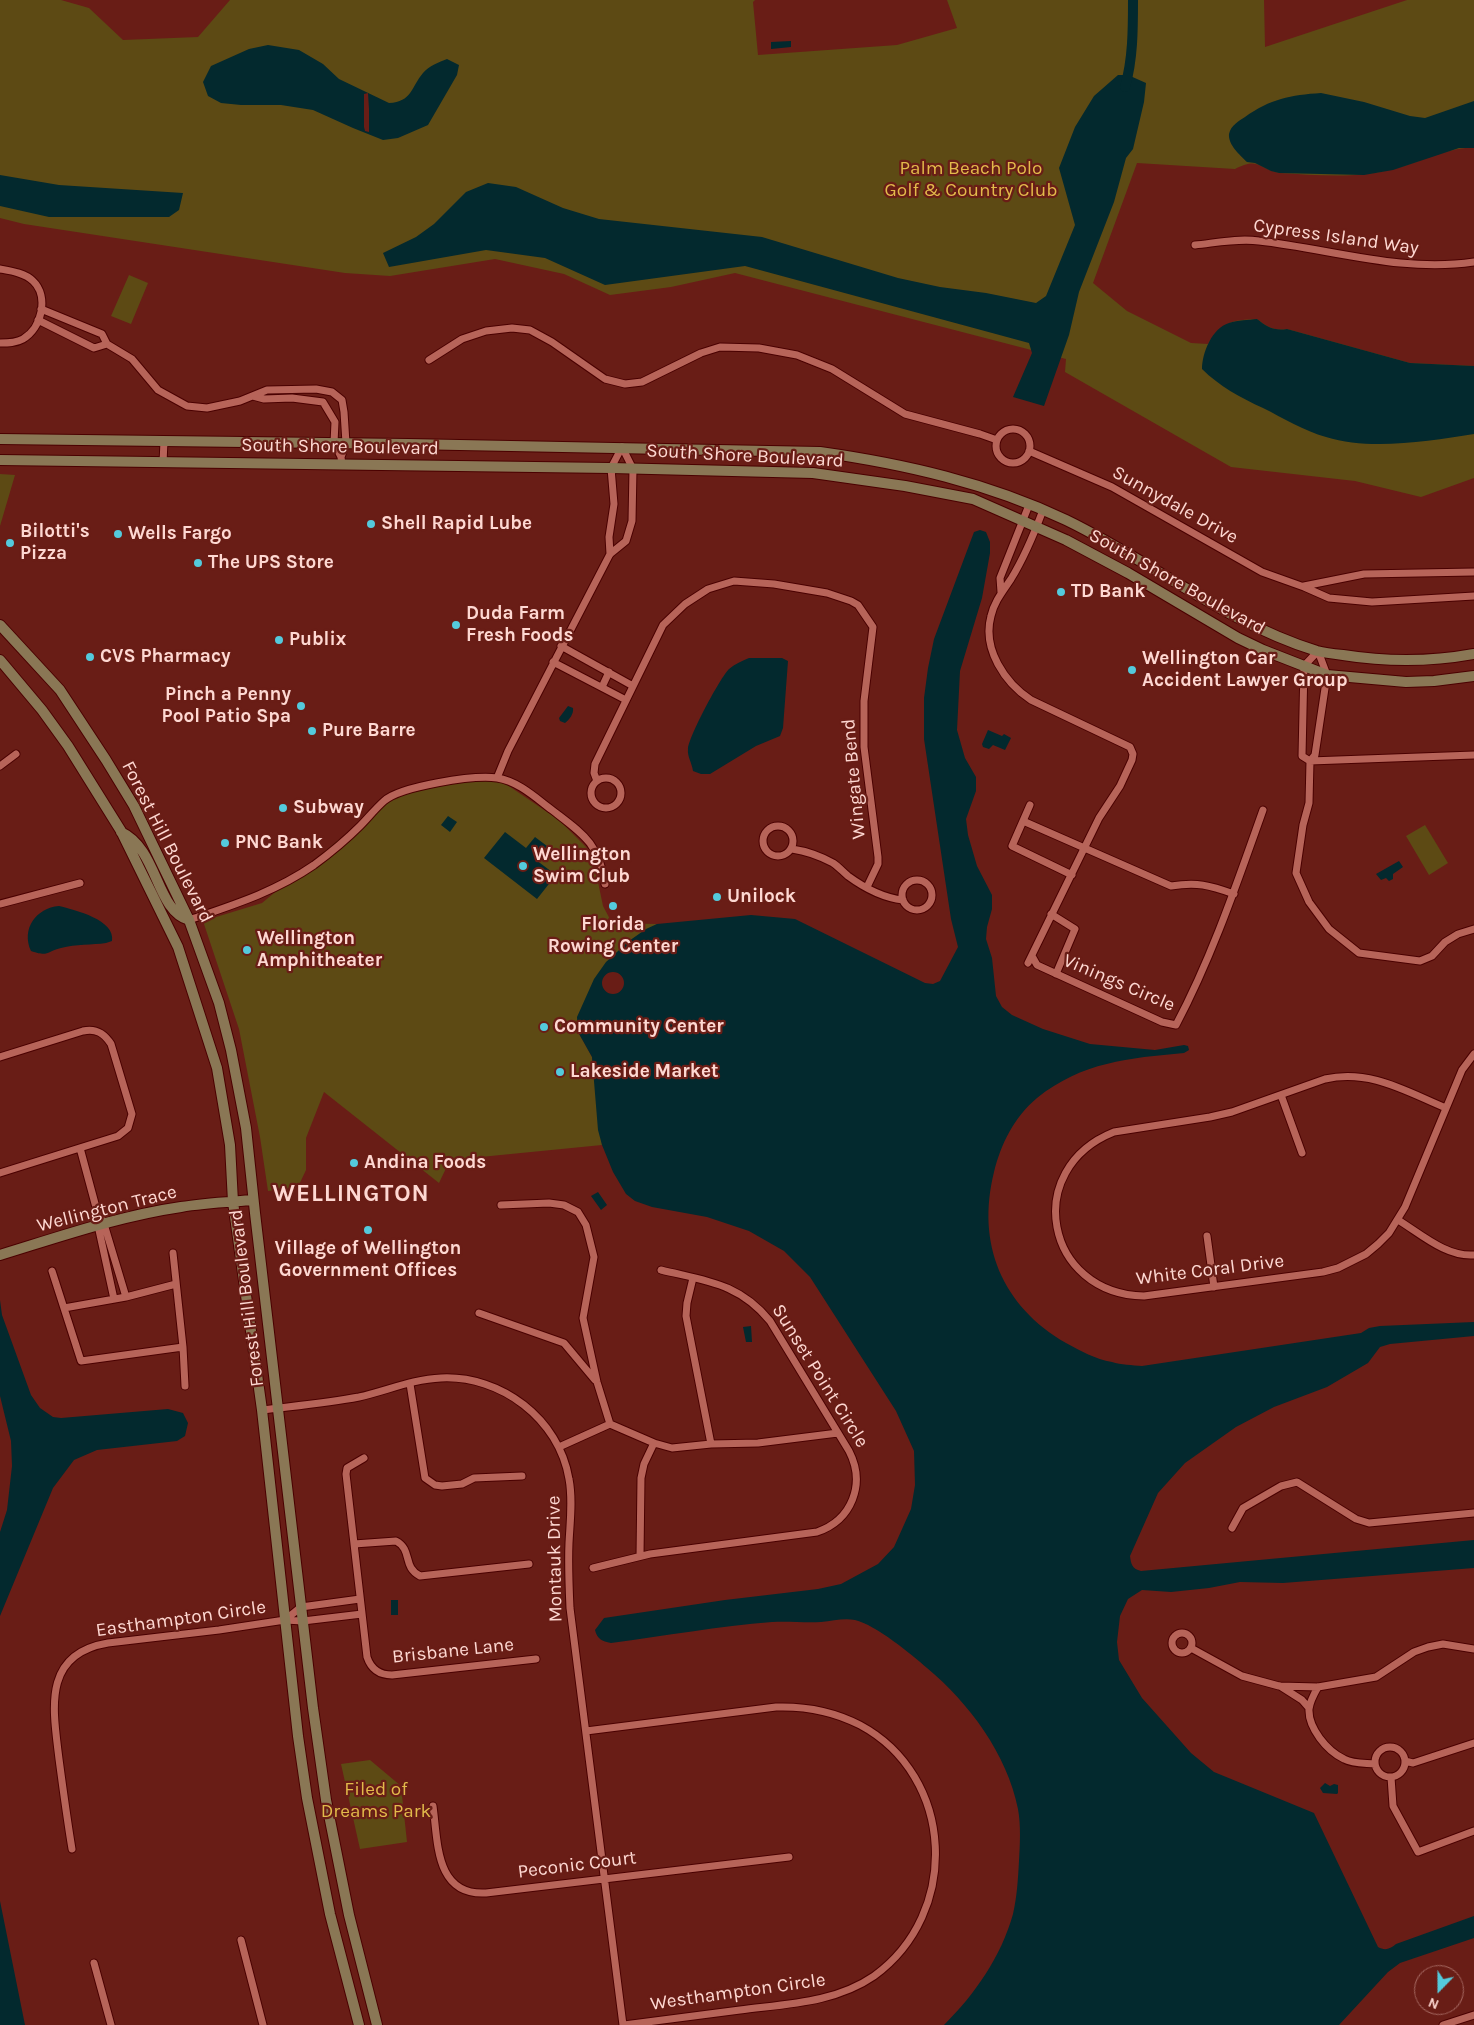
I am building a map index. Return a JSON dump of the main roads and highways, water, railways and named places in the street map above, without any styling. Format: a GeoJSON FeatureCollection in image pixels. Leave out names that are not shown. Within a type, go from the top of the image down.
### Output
{"type":"FeatureCollection","features":[{"type":"Feature","properties":{"kind":"water"},"geometry":{"type":"Polygon","coordinates":[[[791,41],[791,47],[771,49],[771,42],[791,41]]]}},
{"type":"Feature","properties":{"kind":"water"},"geometry":{"type":"Polygon","coordinates":[[[268,45],[299,50],[323,64],[339,79],[389,103],[397,102],[407,97],[423,73],[434,64],[447,59],[459,65],[457,75],[428,125],[398,138],[383,140],[313,110],[281,105],[221,103],[208,96],[203,82],[211,66],[249,49],[268,45]]]}},
{"type":"Feature","properties":{"kind":"water"},"geometry":{"type":"Polygon","coordinates":[[[1118,75],[1128,75],[1146,83],[1144,102],[1133,149],[1126,158],[1114,202],[1079,292],[1069,335],[1044,406],[1013,397],[1032,353],[1029,343],[745,266],[605,285],[545,258],[486,250],[389,267],[383,253],[416,237],[434,224],[466,192],[488,183],[516,187],[563,208],[599,219],[762,237],[898,278],[1036,303],[1046,296],[1075,225],[1059,168],[1075,127],[1094,96],[1118,75]]]}},
{"type":"Feature","properties":{"kind":"water"},"geometry":{"type":"Polygon","coordinates":[[[1321,93],[1364,102],[1410,116],[1425,118],[1474,101],[1474,148],[1459,148],[1393,170],[1364,175],[1279,173],[1255,163],[1247,162],[1232,146],[1229,134],[1232,128],[1254,111],[1281,99],[1321,93]]]}},
{"type":"Feature","properties":{"kind":"water"},"geometry":{"type":"Polygon","coordinates":[[[0,175],[59,185],[183,193],[179,210],[169,217],[49,217],[0,206],[0,175]]]}},
{"type":"Feature","properties":{"kind":"water"},"geometry":{"type":"Polygon","coordinates":[[[1257,319],[1274,329],[1287,329],[1410,363],[1474,366],[1474,434],[1400,443],[1380,444],[1343,441],[1310,431],[1247,400],[1209,375],[1202,369],[1202,363],[1209,342],[1223,326],[1236,321],[1257,319]]]}},
{"type":"Feature","properties":{"kind":"water"},"geometry":{"type":"Polygon","coordinates":[[[980,530],[986,532],[990,542],[990,553],[982,598],[960,671],[957,730],[965,758],[976,777],[976,791],[966,819],[968,835],[977,866],[992,895],[992,909],[986,939],[992,958],[996,996],[1002,1007],[1012,1015],[1043,1029],[1090,1044],[1155,1050],[1184,1045],[1188,1046],[1189,1050],[1184,1053],[1125,1060],[1089,1069],[1071,1076],[1037,1098],[1015,1122],[1000,1151],[989,1199],[989,1224],[992,1248],[999,1271],[1010,1292],[1025,1311],[1044,1328],[1066,1343],[1100,1359],[1119,1364],[1142,1366],[1361,1333],[1369,1328],[1380,1326],[1474,1322],[1474,1336],[1390,1344],[1380,1347],[1368,1363],[1327,1387],[1274,1407],[1236,1427],[1185,1463],[1158,1493],[1130,1556],[1132,1566],[1141,1571],[1474,1540],[1474,1568],[1283,1583],[1240,1582],[1171,1592],[1142,1590],[1128,1599],[1120,1616],[1117,1642],[1119,1660],[1142,1698],[1191,1753],[1214,1772],[1314,1813],[1378,1947],[1383,1949],[1390,1948],[1396,1944],[1474,1916],[1474,1938],[1400,1963],[1388,1972],[1339,2025],[944,2025],[976,1988],[1002,1945],[1013,1914],[1020,1848],[1018,1809],[1005,1769],[984,1731],[957,1697],[943,1682],[903,1648],[873,1628],[855,1620],[842,1619],[752,1624],[611,1643],[600,1639],[595,1630],[604,1618],[725,1600],[818,1589],[841,1584],[878,1564],[894,1547],[911,1509],[915,1485],[914,1451],[896,1411],[810,1277],[784,1251],[749,1231],[707,1217],[652,1207],[635,1201],[626,1194],[613,1172],[602,1145],[598,1130],[592,1057],[578,1032],[577,1017],[594,979],[606,962],[629,941],[657,924],[751,915],[795,919],[925,983],[933,984],[940,981],[958,947],[951,919],[924,739],[924,698],[934,639],[974,532],[980,530]]]}},
{"type":"Feature","properties":{"kind":"water"},"geometry":{"type":"Polygon","coordinates":[[[749,658],[782,658],[788,661],[783,728],[780,736],[756,746],[710,774],[701,774],[693,771],[688,749],[699,720],[719,683],[729,669],[749,658]]]}},
{"type":"Feature","properties":{"kind":"water"},"geometry":{"type":"Polygon","coordinates":[[[568,706],[573,708],[573,712],[570,719],[565,723],[560,721],[559,718],[568,706]]]}},
{"type":"Feature","properties":{"kind":"water"},"geometry":{"type":"Polygon","coordinates":[[[988,730],[1011,738],[1005,750],[993,745],[989,749],[983,747],[982,744],[988,730]]]}},
{"type":"Feature","properties":{"kind":"water"},"geometry":{"type":"Polygon","coordinates":[[[448,816],[457,822],[450,832],[441,825],[448,816]]]}},
{"type":"Feature","properties":{"kind":"water"},"geometry":{"type":"Polygon","coordinates":[[[505,832],[526,848],[535,837],[547,846],[536,860],[556,875],[537,899],[484,858],[505,832]]]}},
{"type":"Feature","properties":{"kind":"water"},"geometry":{"type":"Polygon","coordinates":[[[1399,861],[1403,867],[1393,874],[1393,879],[1389,881],[1386,878],[1381,880],[1376,874],[1399,861]]]}},
{"type":"Feature","properties":{"kind":"water"},"geometry":{"type":"Polygon","coordinates":[[[59,906],[84,913],[101,922],[108,927],[112,934],[112,941],[67,947],[44,954],[31,951],[28,935],[33,921],[37,915],[59,906]]]}},
{"type":"Feature","properties":{"kind":"water"},"geometry":{"type":"Polygon","coordinates":[[[598,1192],[607,1205],[601,1210],[591,1196],[598,1192]]]}},
{"type":"Feature","properties":{"kind":"water"},"geometry":{"type":"Polygon","coordinates":[[[0,1300],[2,1315],[31,1395],[40,1408],[53,1417],[61,1418],[168,1409],[183,1413],[188,1423],[185,1436],[177,1441],[97,1450],[74,1460],[53,1488],[0,1616],[0,1532],[7,1510],[12,1466],[11,1441],[0,1396],[0,1300]]]}},
{"type":"Feature","properties":{"kind":"water"},"geometry":{"type":"Polygon","coordinates":[[[751,1326],[752,1342],[746,1342],[743,1327],[751,1326]]]}},
{"type":"Feature","properties":{"kind":"water"},"geometry":{"type":"Polygon","coordinates":[[[391,1600],[398,1600],[398,1615],[391,1615],[391,1600]]]}},
{"type":"Feature","properties":{"kind":"water"},"geometry":{"type":"Polygon","coordinates":[[[1325,1783],[1330,1786],[1338,1785],[1338,1793],[1323,1793],[1320,1788],[1325,1783]]]}},
{"type":"Feature","properties":{"kind":"water"},"geometry":{"type":"Polygon","coordinates":[[[0,1901],[25,2025],[0,2025],[0,1901]]]}},
{"type":"Feature","properties":{"kind":"waterway"},"geometry":{"type":"LineString","coordinates":[[1125,87],[1131,55],[1133,0]]}},
{"type":"Feature","properties":{"kind":"place","name":"Shell Rapid Lube"},"geometry":{"type":"Point","coordinates":[371,524]}},
{"type":"Feature","properties":{"kind":"place","name":"Wells Fargo"},"geometry":{"type":"Point","coordinates":[118,534]}},
{"type":"Feature","properties":{"kind":"place","name":"Bilotti's Pizza"},"geometry":{"type":"Point","coordinates":[10,543]}},
{"type":"Feature","properties":{"kind":"place","name":"The UPS Store"},"geometry":{"type":"Point","coordinates":[198,563]}},
{"type":"Feature","properties":{"kind":"place","name":"TD Bank"},"geometry":{"type":"Point","coordinates":[1061,592]}},
{"type":"Feature","properties":{"kind":"place","name":"Duda Farm Fresh Foods"},"geometry":{"type":"Point","coordinates":[456,625]}},
{"type":"Feature","properties":{"kind":"place","name":"Publix"},"geometry":{"type":"Point","coordinates":[279,640]}},
{"type":"Feature","properties":{"kind":"place","name":"CVS Pharmacy"},"geometry":{"type":"Point","coordinates":[90,657]}},
{"type":"Feature","properties":{"kind":"place","name":"Wellington Car Accident Lawyer Group"},"geometry":{"type":"Point","coordinates":[1132,670]}},
{"type":"Feature","properties":{"kind":"place","name":"Pinch a Penny Pool Patio Spa"},"geometry":{"type":"Point","coordinates":[301,706]}},
{"type":"Feature","properties":{"kind":"place","name":"Pure Barre"},"geometry":{"type":"Point","coordinates":[312,731]}},
{"type":"Feature","properties":{"kind":"place","name":"Subway"},"geometry":{"type":"Point","coordinates":[283,808]}},
{"type":"Feature","properties":{"kind":"place","name":"PNC Bank"},"geometry":{"type":"Point","coordinates":[225,843]}},
{"type":"Feature","properties":{"kind":"place","name":"Wellington Swim Club"},"geometry":{"type":"Point","coordinates":[523,866]}},
{"type":"Feature","properties":{"kind":"place","name":"Unilock"},"geometry":{"type":"Point","coordinates":[717,897]}},
{"type":"Feature","properties":{"kind":"place","name":"Florida Rowing Center"},"geometry":{"type":"Point","coordinates":[613,906]}},
{"type":"Feature","properties":{"kind":"place","name":"Wellington Amphitheater"},"geometry":{"type":"Point","coordinates":[247,950]}},
{"type":"Feature","properties":{"kind":"place","name":"Community Center"},"geometry":{"type":"Point","coordinates":[544,1027]}},
{"type":"Feature","properties":{"kind":"place","name":"Lakeside Market"},"geometry":{"type":"Point","coordinates":[560,1072]}},
{"type":"Feature","properties":{"kind":"place","name":"Andina Foods"},"geometry":{"type":"Point","coordinates":[354,1163]}},
{"type":"Feature","properties":{"kind":"place","name":"Village of Wellington Government Offices"},"geometry":{"type":"Point","coordinates":[368,1230]}},
{"type":"Feature","properties":{"kind":"district","name":"WELLINGTON"},"geometry":{"type":"Point","coordinates":[351,1194]}},
{"type":"Feature","properties":{"kind":"park label","name":"Palm Beach Polo Golf & Country Club"},"geometry":{"type":"Point","coordinates":[971,180]}},
{"type":"Feature","properties":{"kind":"park label","name":"Filed of Dreams Park"},"geometry":{"type":"Point","coordinates":[376,1801]}}]}
